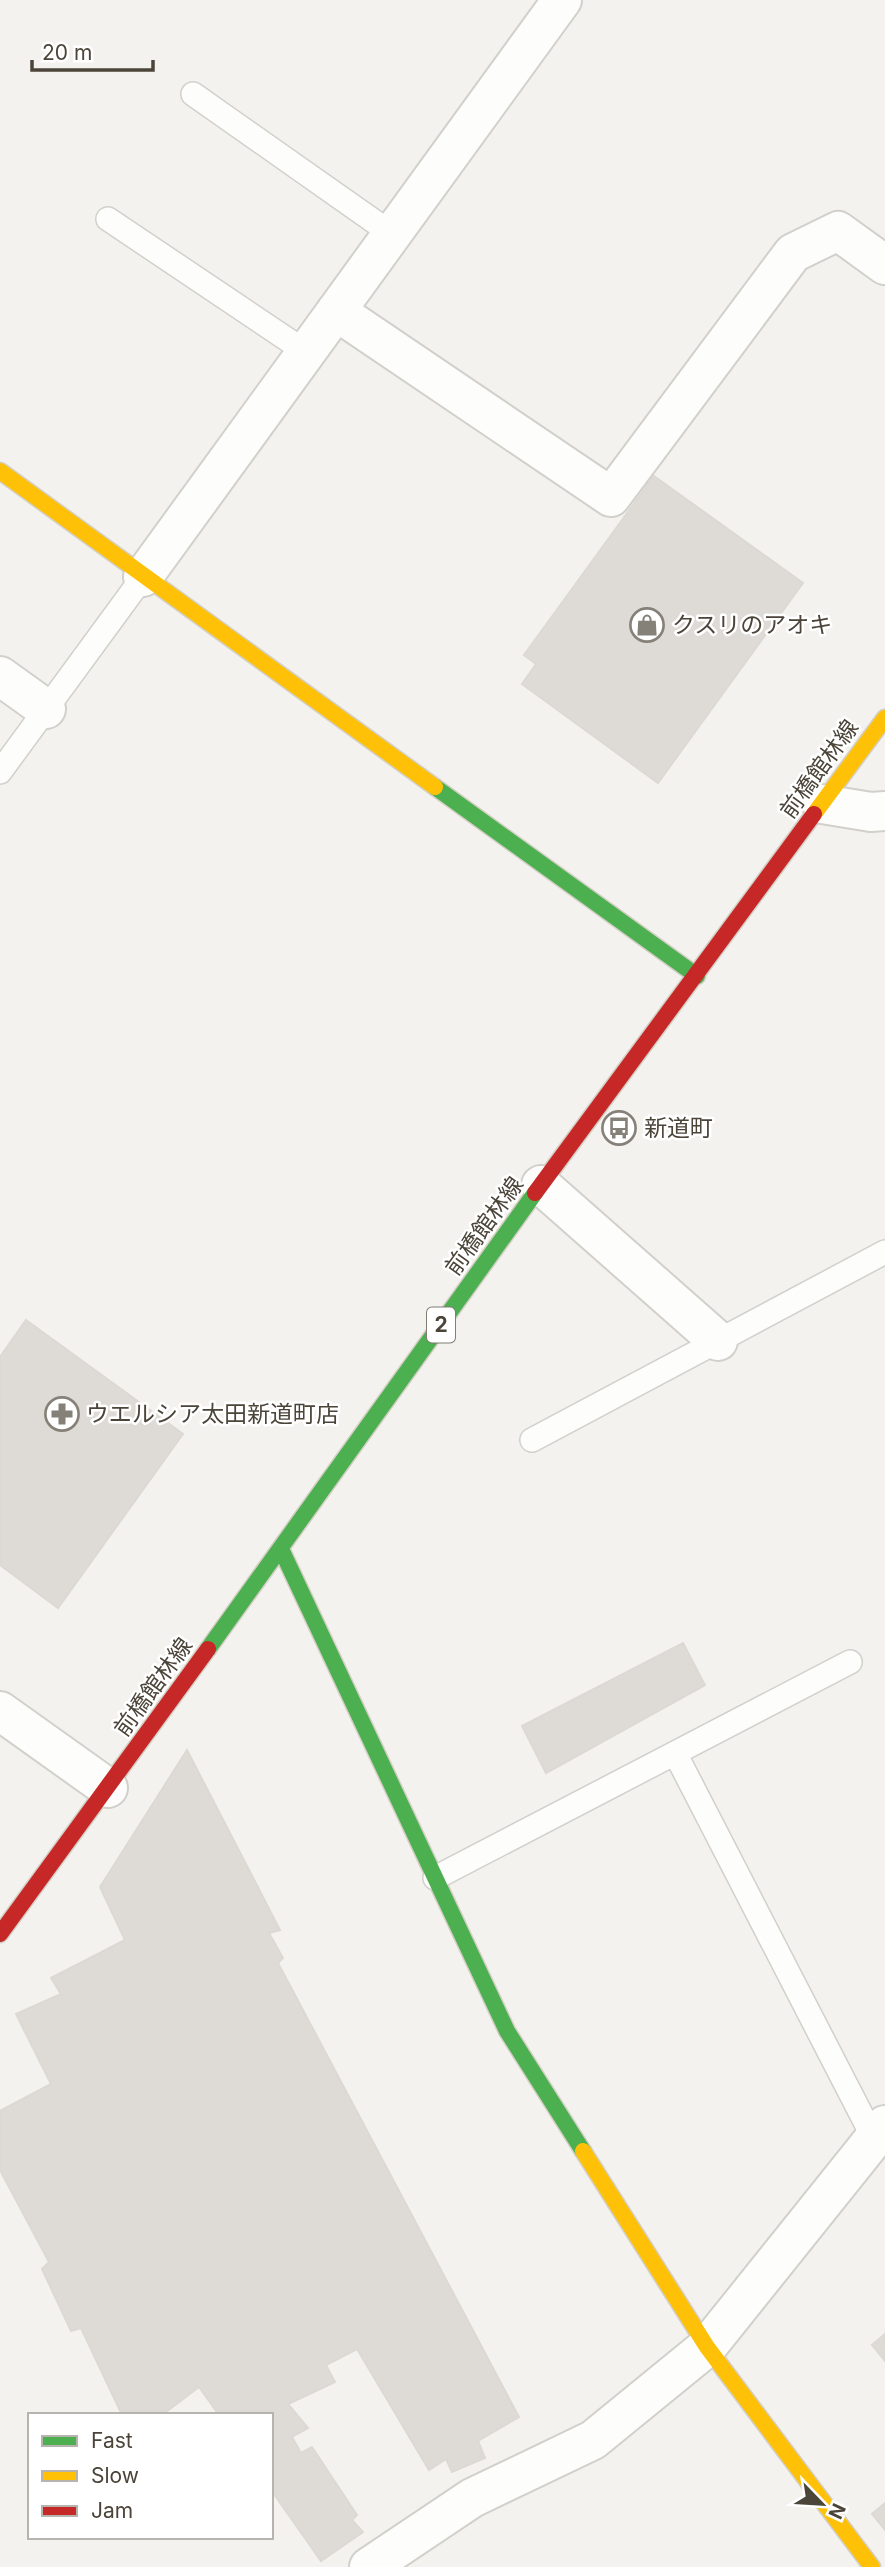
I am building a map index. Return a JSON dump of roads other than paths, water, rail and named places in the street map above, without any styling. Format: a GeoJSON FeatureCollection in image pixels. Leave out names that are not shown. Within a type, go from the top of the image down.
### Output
{"type":"FeatureCollection","features":[{"type":"Feature","properties":{"kind":"street"},"geometry":{"type":"LineString","coordinates":[[143,577],[562,0]]}},
{"type":"Feature","properties":{"kind":"street"},"geometry":{"type":"LineString","coordinates":[[336,311],[611,497],[793,253],[838,231],[885,265]]}},
{"type":"Feature","properties":{"kind":"street"},"geometry":{"type":"LineString","coordinates":[[0,471],[697,976]]}},
{"type":"Feature","properties":{"kind":"street"},"geometry":{"type":"LineString","coordinates":[[0,676],[46,709]]}},
{"type":"Feature","properties":{"kind":"street","name":"前橋館林線"},"geometry":{"type":"LineString","coordinates":[[0,1934],[281,1549],[541,1185],[885,718]]}},
{"type":"Feature","properties":{"kind":"street"},"geometry":{"type":"LineString","coordinates":[[822,804],[870,812],[885,811]]}},
{"type":"Feature","properties":{"kind":"street"},"geometry":{"type":"LineString","coordinates":[[541,1185],[719,1341]]}},
{"type":"Feature","properties":{"kind":"street"},"geometry":{"type":"LineString","coordinates":[[281,1549],[507,2031],[707,2347],[872,2567]]}},
{"type":"Feature","properties":{"kind":"street"},"geometry":{"type":"LineString","coordinates":[[0,1711],[108,1788]]}},
{"type":"Feature","properties":{"kind":"street"},"geometry":{"type":"LineString","coordinates":[[369,2567],[472,2498],[593,2440],[707,2347],[879,2132]]}},
{"type":"Feature","properties":{"kind":"lane"},"geometry":{"type":"LineString","coordinates":[[193,94],[392,234]]}},
{"type":"Feature","properties":{"kind":"lane"},"geometry":{"type":"LineString","coordinates":[[108,219],[306,352]]}},
{"type":"Feature","properties":{"kind":"lane"},"geometry":{"type":"LineString","coordinates":[[0,772],[143,577]]}},
{"type":"Feature","properties":{"kind":"lane"},"geometry":{"type":"LineString","coordinates":[[532,1440],[885,1252]]}},
{"type":"Feature","properties":{"kind":"lane"},"geometry":{"type":"LineString","coordinates":[[435,1878],[850,1662]]}},
{"type":"Feature","properties":{"kind":"lane"},"geometry":{"type":"LineString","coordinates":[[675,1753],[879,2132]]}},
{"type":"Feature","properties":{"kind":"place","name":"クスリのアオキ"},"geometry":{"type":"Point","coordinates":[647,625]}},
{"type":"Feature","properties":{"kind":"place","name":"新道町"},"geometry":{"type":"Point","coordinates":[619,1128]}},
{"type":"Feature","properties":{"kind":"place","name":"ウエルシア太田新道町店"},"geometry":{"type":"Point","coordinates":[62,1414]}}]}
